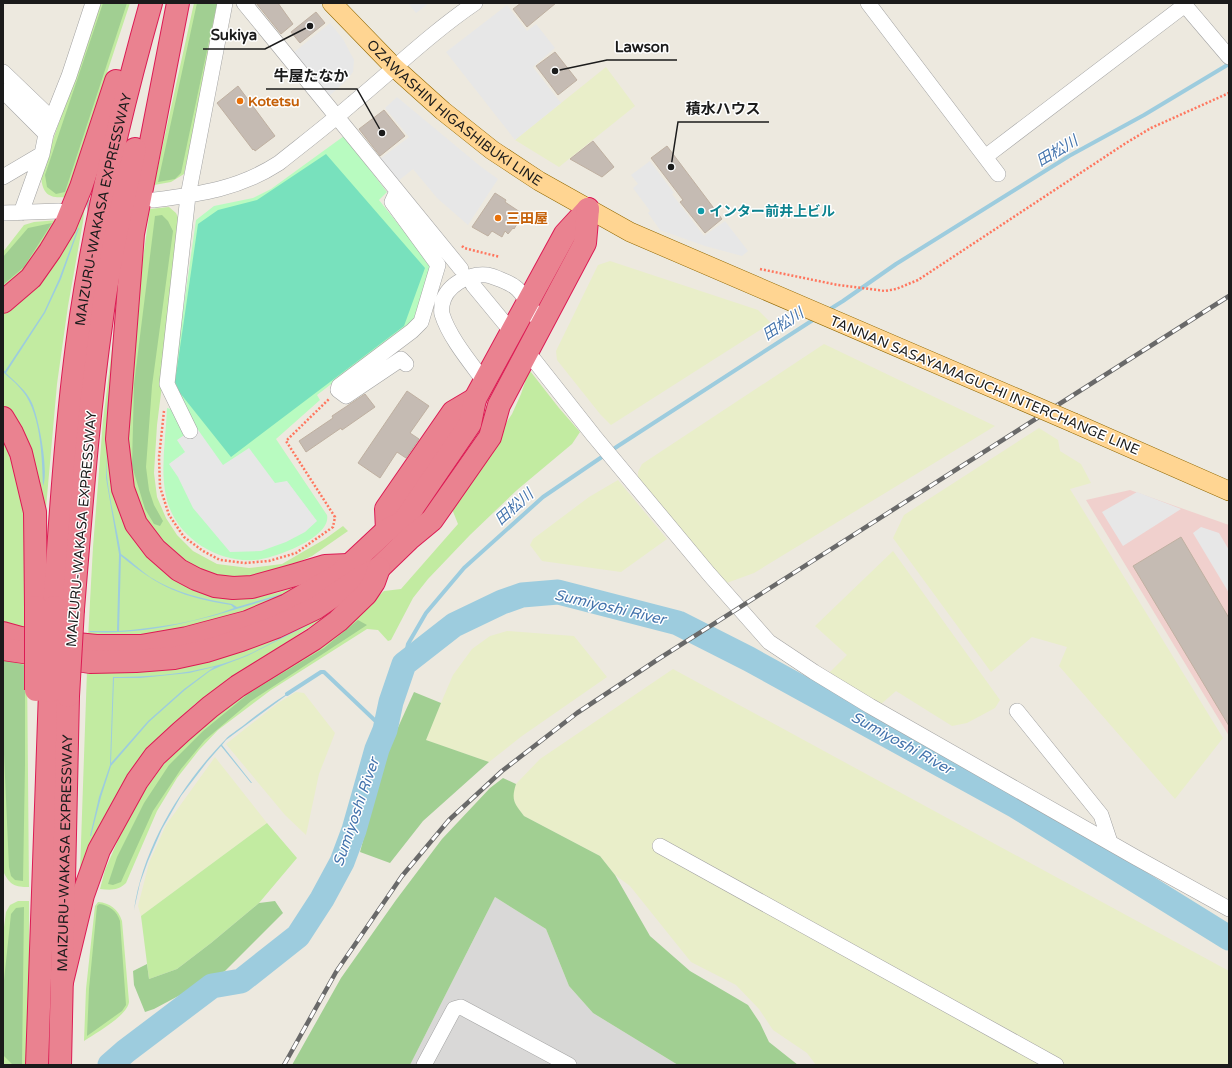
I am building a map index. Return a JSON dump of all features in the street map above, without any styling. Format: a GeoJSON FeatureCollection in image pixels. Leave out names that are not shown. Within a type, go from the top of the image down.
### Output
{"type":"FeatureCollection","features":[{"type":"Feature","properties":{"kind":"highway"},"geometry":{"type":"LineString","coordinates":[[3,302],[31,278],[65,226],[81,187],[122,66],[149,3]]}},
{"type":"Feature","properties":{"kind":"highway","name":"MAIZURU-WAKASA EXPRESSWAY"},"geometry":{"type":"LineString","coordinates":[[37,1065],[54,608],[64,460],[81,316],[93,244],[132,69],[149,3]]}},
{"type":"Feature","properties":{"kind":"highway"},"geometry":{"type":"LineString","coordinates":[[176,3],[133,234],[117,439],[123,490],[136,524],[155,549],[179,570],[196,579],[215,586],[232,588],[252,586],[325,566],[348,565]]}},
{"type":"Feature","properties":{"kind":"highway","name":"MAIZURU-WAKASA EXPRESSWAY"},"geometry":{"type":"LineString","coordinates":[[54,608],[84,465],[102,318],[112,257],[138,134],[176,3]]}},
{"type":"Feature","properties":{"kind":"highway"},"geometry":{"type":"LineString","coordinates":[[3,633],[21,638],[96,646],[141,646],[188,638],[247,622],[287,605],[340,574],[348,565],[388,530],[394,516],[480,390],[565,234],[588,209]]}},
{"type":"Feature","properties":{"kind":"highway"},"geometry":{"type":"LineString","coordinates":[[3,650],[90,662],[174,658],[206,651],[276,627],[316,608],[358,579],[379,568],[409,539],[432,520],[490,437],[499,404],[585,243],[588,209]]}},
{"type":"Feature","properties":{"kind":"highway"},"geometry":{"type":"LineString","coordinates":[[3,418],[21,453],[35,512],[54,608],[51,692]]}},
{"type":"Feature","properties":{"kind":"highway"},"geometry":{"type":"LineString","coordinates":[[62,982],[83,895],[99,850],[134,787],[155,756],[181,732],[238,686],[314,639],[338,621],[366,594],[374,582],[379,568]]}},
{"type":"Feature","properties":{"kind":"highway","name":"MAIZURU-WAKASA EXPRESSWAY"},"geometry":{"type":"LineString","coordinates":[[51,692],[62,982],[60,1060]]}},
{"type":"Feature","properties":{"kind":"main road","name":"OZAWASHIN HIGASHIBUKI LINE"},"geometry":{"type":"LineString","coordinates":[[332,3],[394,67],[443,111],[492,150],[539,181],[588,209]]}},
{"type":"Feature","properties":{"kind":"main road","name":"TANNAN SASAYAMAGUCHI INTERCHANGE LINE"},"geometry":{"type":"LineString","coordinates":[[588,209],[630,232],[1229,491]]}},
{"type":"Feature","properties":{"kind":"street"},"geometry":{"type":"LineString","coordinates":[[21,212],[42,154],[46,134],[69,76],[93,3]]}},
{"type":"Feature","properties":{"kind":"street"},"geometry":{"type":"LineString","coordinates":[[190,430],[167,384],[188,196],[225,3]]}},
{"type":"Feature","properties":{"kind":"street"},"geometry":{"type":"LineString","coordinates":[[244,3],[461,269]]}},
{"type":"Feature","properties":{"kind":"street"},"geometry":{"type":"LineString","coordinates":[[154,200],[188,196],[232,186],[250,180],[266,171],[279,163],[452,19],[475,3]]}},
{"type":"Feature","properties":{"kind":"street"},"geometry":{"type":"LineString","coordinates":[[868,3],[998,174]]}},
{"type":"Feature","properties":{"kind":"street"},"geometry":{"type":"LineString","coordinates":[[985,157],[1184,4],[1227,54]]}},
{"type":"Feature","properties":{"kind":"street"},"geometry":{"type":"LineString","coordinates":[[3,72],[52,119]]}},
{"type":"Feature","properties":{"kind":"street"},"geometry":{"type":"LineString","coordinates":[[3,91],[46,134]]}},
{"type":"Feature","properties":{"kind":"street"},"geometry":{"type":"LineString","coordinates":[[3,177],[42,154]]}},
{"type":"Feature","properties":{"kind":"street"},"geometry":{"type":"LineString","coordinates":[[397,191],[392,202],[438,265],[421,322],[412,331],[338,386],[338,390],[346,396],[401,359],[406,364]]}},
{"type":"Feature","properties":{"kind":"street"},"geometry":{"type":"LineString","coordinates":[[3,213],[60,211]]}},
{"type":"Feature","properties":{"kind":"street"},"geometry":{"type":"LineString","coordinates":[[480,390],[441,313],[444,299],[450,289],[473,276],[488,275],[516,287],[528,302],[541,325]]}},
{"type":"Feature","properties":{"kind":"street"},"geometry":{"type":"LineString","coordinates":[[473,284],[506,325]]}},
{"type":"Feature","properties":{"kind":"street"},"geometry":{"type":"LineString","coordinates":[[534,360],[594,436],[709,574],[769,642],[814,672],[870,706],[1229,909]]}},
{"type":"Feature","properties":{"kind":"street"},"geometry":{"type":"LineString","coordinates":[[1017,711],[1101,815],[1110,842]]}},
{"type":"Feature","properties":{"kind":"street"},"geometry":{"type":"LineString","coordinates":[[660,846],[1056,1065]]}},
{"type":"Feature","properties":{"kind":"street"},"geometry":{"type":"LineString","coordinates":[[424,1065],[454,1009],[461,1007],[569,1065]]}},
{"type":"Feature","properties":{"kind":"path"},"geometry":{"type":"LineString","coordinates":[[757,268],[850,286],[885,291],[896,289],[918,280],[1151,128],[1229,93]]}},
{"type":"Feature","properties":{"kind":"path"},"geometry":{"type":"LineString","coordinates":[[459,242],[464,248],[500,257]]}},
{"type":"Feature","properties":{"kind":"path"},"geometry":{"type":"LineString","coordinates":[[167,384],[159,457],[160,487],[169,515],[184,537],[203,551],[220,560],[245,563],[269,561],[296,553],[333,527],[334,517],[286,440],[338,390]]}},
{"type":"Feature","properties":{"kind":"shaded area"},"geometry":{"type":"Polygon","coordinates":[[[408,3],[429,3],[416,13],[408,3]]]}},
{"type":"Feature","properties":{"kind":"shaded area"},"geometry":{"type":"Polygon","coordinates":[[[507,5],[527,31],[536,24],[555,48],[533,67],[561,103],[515,140],[446,52],[507,5]]]}},
{"type":"Feature","properties":{"kind":"shaded area"},"geometry":{"type":"Polygon","coordinates":[[[330,23],[343,39],[354,60],[353,72],[346,81],[328,97],[293,53],[330,23]]]}},
{"type":"Feature","properties":{"kind":"shaded area"},"geometry":{"type":"Polygon","coordinates":[[[397,97],[480,166],[498,179],[468,225],[437,198],[413,169],[397,182],[380,159],[409,137],[385,108],[397,97]]]}},
{"type":"Feature","properties":{"kind":"shaded area"},"geometry":{"type":"Polygon","coordinates":[[[650,161],[674,193],[672,194],[704,236],[725,221],[748,251],[742,256],[705,246],[660,230],[648,213],[650,211],[633,188],[638,184],[631,175],[650,161]]]}},
{"type":"Feature","properties":{"kind":"shaded area"},"geometry":{"type":"Polygon","coordinates":[[[196,427],[223,465],[249,448],[275,483],[287,481],[317,521],[305,532],[286,542],[261,551],[230,552],[193,508],[178,477],[169,464],[185,452],[177,440],[196,427]]]}},
{"type":"Feature","properties":{"kind":"shaded area"},"geometry":{"type":"Polygon","coordinates":[[[1130,490],[1229,525],[1229,736],[1086,500],[1130,490]]]}},
{"type":"Feature","properties":{"kind":"shaded area"},"geometry":{"type":"Polygon","coordinates":[[[1137,492],[1181,509],[1123,546],[1102,512],[1137,492]]]}},
{"type":"Feature","properties":{"kind":"shaded area"},"geometry":{"type":"Polygon","coordinates":[[[1201,527],[1219,533],[1229,550],[1229,593],[1193,533],[1201,527]]]}},
{"type":"Feature","properties":{"kind":"shaded area"},"geometry":{"type":"Polygon","coordinates":[[[495,897],[546,929],[569,986],[593,1013],[678,1065],[410,1065],[495,897]]]}},
{"type":"Feature","properties":{"kind":"green space"},"geometry":{"type":"Polygon","coordinates":[[[100,3],[130,3],[66,197],[50,196],[47,194],[43,186],[41,175],[100,3]]]}},
{"type":"Feature","properties":{"kind":"green space"},"geometry":{"type":"Polygon","coordinates":[[[103,3],[127,3],[65,192],[56,194],[47,187],[45,175],[103,3]]]}},
{"type":"Feature","properties":{"kind":"green space"},"geometry":{"type":"Polygon","coordinates":[[[194,3],[220,3],[184,174],[171,182],[154,185],[194,3]]]}},
{"type":"Feature","properties":{"kind":"green space"},"geometry":{"type":"Polygon","coordinates":[[[197,3],[217,3],[181,173],[175,179],[158,182],[197,3]]]}},
{"type":"Feature","properties":{"kind":"green space"},"geometry":{"type":"Polygon","coordinates":[[[606,67],[635,106],[559,167],[515,140],[606,67]]]}},
{"type":"Feature","properties":{"kind":"green space"},"geometry":{"type":"Polygon","coordinates":[[[344,136],[387,192],[379,200],[430,264],[432,269],[417,318],[317,395],[320,400],[276,439],[327,515],[326,523],[320,532],[299,546],[263,559],[240,560],[226,557],[212,552],[187,535],[171,510],[166,496],[163,475],[167,408],[171,409],[173,382],[196,220],[214,206],[253,198],[271,189],[344,136]]]}},
{"type":"Feature","properties":{"kind":"green space"},"geometry":{"type":"Polygon","coordinates":[[[326,154],[425,268],[404,326],[231,457],[180,393],[175,382],[198,224],[218,210],[257,200],[326,154]]]}},
{"type":"Feature","properties":{"kind":"green space"},"geometry":{"type":"Polygon","coordinates":[[[169,207],[176,213],[180,222],[172,306],[157,425],[154,473],[157,497],[166,518],[177,535],[193,551],[217,564],[249,568],[282,564],[325,539],[343,526],[348,531],[312,556],[273,573],[238,579],[215,576],[181,561],[151,530],[135,498],[128,468],[129,383],[142,265],[150,209],[169,207]]]}},
{"type":"Feature","properties":{"kind":"green space"},"geometry":{"type":"Polygon","coordinates":[[[81,211],[84,212],[83,222],[68,306],[57,384],[46,508],[41,508],[8,410],[3,405],[3,314],[81,211]]]}},
{"type":"Feature","properties":{"kind":"green space"},"geometry":{"type":"Polygon","coordinates":[[[162,215],[168,221],[173,231],[152,386],[146,467],[149,490],[154,505],[163,521],[160,526],[154,524],[145,509],[132,466],[134,384],[155,216],[162,215]]]}},
{"type":"Feature","properties":{"kind":"green space"},"geometry":{"type":"Polygon","coordinates":[[[58,220],[25,272],[3,290],[3,252],[24,225],[34,222],[58,220]]]}},
{"type":"Feature","properties":{"kind":"green space"},"geometry":{"type":"Polygon","coordinates":[[[52,223],[24,267],[3,285],[3,257],[28,228],[52,223]]]}},
{"type":"Feature","properties":{"kind":"green space"},"geometry":{"type":"Polygon","coordinates":[[[610,261],[758,310],[771,323],[611,425],[600,414],[557,360],[556,351],[598,265],[610,261]]]}},
{"type":"Feature","properties":{"kind":"green space"},"geometry":{"type":"Polygon","coordinates":[[[116,318],[133,532],[248,597],[277,593],[292,588],[294,592],[263,608],[163,634],[88,638],[93,547],[103,420],[116,318]]]}},
{"type":"Feature","properties":{"kind":"green space"},"geometry":{"type":"Polygon","coordinates":[[[824,344],[995,426],[754,573],[724,584],[638,483],[638,472],[642,464],[824,344]]]}},
{"type":"Feature","properties":{"kind":"green space"},"geometry":{"type":"Polygon","coordinates":[[[527,367],[580,432],[572,444],[517,490],[470,535],[428,579],[413,598],[391,640],[388,641],[378,630],[367,629],[271,690],[218,730],[199,750],[177,778],[157,811],[126,883],[117,889],[100,889],[105,870],[122,831],[138,800],[163,765],[197,729],[372,602],[384,591],[401,589],[458,524],[450,504],[461,497],[475,478],[481,461],[512,414],[525,382],[527,367]]]}},
{"type":"Feature","properties":{"kind":"green space"},"geometry":{"type":"Polygon","coordinates":[[[1039,428],[1058,440],[1060,451],[1081,464],[1091,483],[1070,489],[1223,738],[1175,799],[1059,666],[1067,647],[1032,637],[991,672],[893,538],[904,515],[1039,428]]]}},
{"type":"Feature","properties":{"kind":"green space"},"geometry":{"type":"Polygon","coordinates":[[[3,436],[13,456],[19,478],[22,501],[25,537],[27,631],[3,625],[3,436]]]}},
{"type":"Feature","properties":{"kind":"green space"},"geometry":{"type":"Polygon","coordinates":[[[618,480],[667,539],[621,572],[542,561],[530,545],[533,539],[589,497],[618,480]]]}},
{"type":"Feature","properties":{"kind":"green space"},"geometry":{"type":"Polygon","coordinates":[[[893,551],[1000,700],[995,708],[967,723],[952,726],[896,691],[880,705],[829,673],[847,655],[815,626],[893,551]]]}},
{"type":"Feature","properties":{"kind":"green space"},"geometry":{"type":"Polygon","coordinates":[[[323,613],[326,616],[195,704],[168,729],[144,757],[80,872],[87,670],[323,613]]]}},
{"type":"Feature","properties":{"kind":"green space"},"geometry":{"type":"Polygon","coordinates":[[[358,620],[367,625],[251,701],[205,740],[181,769],[153,811],[121,882],[113,885],[108,884],[117,857],[144,803],[169,765],[203,731],[248,694],[324,648],[358,620]]]}},
{"type":"Feature","properties":{"kind":"green space"},"geometry":{"type":"Polygon","coordinates":[[[507,631],[574,636],[607,677],[522,736],[489,762],[425,740],[453,675],[472,649],[490,636],[507,631]]]}},
{"type":"Feature","properties":{"kind":"green space"},"geometry":{"type":"Polygon","coordinates":[[[3,659],[27,663],[29,887],[11,883],[4,873],[3,659]]]}},
{"type":"Feature","properties":{"kind":"green space"},"geometry":{"type":"Polygon","coordinates":[[[3,660],[25,665],[23,881],[15,880],[11,876],[9,867],[3,732],[3,660]]]}},
{"type":"Feature","properties":{"kind":"green space"},"geometry":{"type":"Polygon","coordinates":[[[673,669],[1229,971],[1229,1065],[816,1065],[807,1053],[773,1030],[759,1009],[736,985],[691,962],[630,886],[615,875],[600,856],[524,816],[516,806],[512,795],[516,784],[540,759],[673,669]]]}},
{"type":"Feature","properties":{"kind":"green space"},"geometry":{"type":"Polygon","coordinates":[[[296,692],[304,693],[335,733],[319,774],[306,835],[285,815],[226,744],[278,703],[296,692]]]}},
{"type":"Feature","properties":{"kind":"green space"},"geometry":{"type":"Polygon","coordinates":[[[414,692],[441,703],[426,740],[489,762],[423,821],[390,863],[360,852],[386,754],[414,692]]]}},
{"type":"Feature","properties":{"kind":"green space"},"geometry":{"type":"Polygon","coordinates":[[[215,757],[267,823],[141,916],[138,906],[149,863],[166,825],[215,757]]]}},
{"type":"Feature","properties":{"kind":"green space"},"geometry":{"type":"Polygon","coordinates":[[[503,778],[516,784],[514,801],[524,816],[600,856],[615,875],[650,936],[690,971],[748,1005],[760,1023],[769,1042],[798,1065],[678,1065],[593,1013],[569,986],[546,929],[495,897],[410,1065],[292,1065],[341,978],[396,900],[442,839],[490,788],[503,778]]]}},
{"type":"Feature","properties":{"kind":"green space"},"geometry":{"type":"Polygon","coordinates":[[[267,823],[297,858],[259,903],[211,943],[177,969],[149,979],[141,916],[267,823]]]}},
{"type":"Feature","properties":{"kind":"green space"},"geometry":{"type":"Polygon","coordinates":[[[18,901],[29,901],[28,1065],[5,1065],[3,1063],[4,927],[6,912],[10,905],[18,901]]]}},
{"type":"Feature","properties":{"kind":"green space"},"geometry":{"type":"Polygon","coordinates":[[[275,901],[283,913],[225,971],[154,1009],[145,1012],[134,985],[133,971],[147,964],[149,979],[177,969],[259,903],[275,901]]]}},
{"type":"Feature","properties":{"kind":"green space"},"geometry":{"type":"Polygon","coordinates":[[[98,902],[113,907],[122,921],[129,1002],[123,1013],[103,1029],[84,1041],[86,989],[95,906],[98,902]]]}},
{"type":"Feature","properties":{"kind":"green space"},"geometry":{"type":"Polygon","coordinates":[[[99,904],[112,909],[117,914],[120,921],[126,1005],[122,1011],[87,1036],[89,989],[97,906],[99,904]]]}},
{"type":"Feature","properties":{"kind":"green space"},"geometry":{"type":"Polygon","coordinates":[[[24,907],[22,1065],[13,1065],[3,1055],[3,990],[11,914],[16,908],[24,907]]]}},
{"type":"Feature","properties":{"kind":"water"},"geometry":{"type":"Polygon","coordinates":[[[78,228],[61,279],[45,313],[6,373],[27,395],[35,411],[44,457],[45,479],[43,486],[41,447],[32,408],[26,396],[3,372],[3,370],[5,371],[44,312],[59,279],[78,228]]]}},
{"type":"Feature","properties":{"kind":"water"},"geometry":{"type":"Polygon","coordinates":[[[111,372],[107,438],[107,477],[121,554],[160,583],[148,576],[135,567],[121,556],[119,631],[192,621],[163,627],[139,631],[89,632],[117,631],[119,554],[106,478],[107,409],[111,372]]]}},
{"type":"Feature","properties":{"kind":"water"},"geometry":{"type":"Polygon","coordinates":[[[160,583],[180,591],[232,604],[237,607],[282,594],[283,595],[236,609],[192,621],[234,608],[231,605],[214,602],[172,590],[160,583]]]}},
{"type":"Feature","properties":{"kind":"water"},"geometry":{"type":"Polygon","coordinates":[[[307,624],[308,625],[247,656],[210,671],[185,690],[149,722],[111,766],[90,836],[99,797],[110,765],[113,677],[164,675],[215,666],[247,655],[307,624]],[[214,667],[189,673],[140,678],[114,678],[111,763],[148,721],[184,689],[214,667]]]}},
{"type":"Feature","properties":{"kind":"water"},"geometry":{"type":"Polygon","coordinates":[[[299,686],[226,740],[222,745],[252,783],[221,746],[181,796],[162,829],[148,861],[140,883],[134,910],[139,886],[146,863],[155,840],[166,818],[193,777],[229,736],[299,686]]]}},
{"type":"Feature","properties":{"kind":"building"},"geometry":{"type":"Polygon","coordinates":[[[256,3],[278,3],[293,24],[281,34],[256,3]]]}},
{"type":"Feature","properties":{"kind":"building"},"geometry":{"type":"Polygon","coordinates":[[[521,3],[556,3],[527,27],[513,9],[521,3]]]}},
{"type":"Feature","properties":{"kind":"building"},"geometry":{"type":"Polygon","coordinates":[[[316,12],[325,23],[300,43],[291,32],[316,12]]]}},
{"type":"Feature","properties":{"kind":"building"},"geometry":{"type":"Polygon","coordinates":[[[555,52],[577,80],[558,95],[536,66],[555,52]]]}},
{"type":"Feature","properties":{"kind":"building"},"geometry":{"type":"Polygon","coordinates":[[[238,86],[275,136],[255,151],[217,103],[238,86]]]}},
{"type":"Feature","properties":{"kind":"building"},"geometry":{"type":"Polygon","coordinates":[[[384,110],[405,136],[380,156],[359,129],[384,110]]]}},
{"type":"Feature","properties":{"kind":"building"},"geometry":{"type":"Polygon","coordinates":[[[593,141],[614,167],[602,177],[570,159],[593,141]]]}},
{"type":"Feature","properties":{"kind":"building"},"geometry":{"type":"Polygon","coordinates":[[[667,146],[722,219],[705,233],[680,202],[683,200],[651,158],[667,146]]]}},
{"type":"Feature","properties":{"kind":"building"},"geometry":{"type":"Polygon","coordinates":[[[495,193],[523,214],[514,229],[513,228],[508,234],[505,231],[502,237],[492,231],[488,236],[472,227],[495,193]]]}},
{"type":"Feature","properties":{"kind":"building"},"geometry":{"type":"Polygon","coordinates":[[[407,391],[429,406],[410,433],[419,439],[406,458],[397,452],[380,478],[358,463],[407,391]]]}},
{"type":"Feature","properties":{"kind":"building"},"geometry":{"type":"Polygon","coordinates":[[[365,394],[375,407],[342,430],[341,428],[306,452],[299,441],[333,418],[332,416],[365,394]]]}},
{"type":"Feature","properties":{"kind":"building"},"geometry":{"type":"Polygon","coordinates":[[[1181,537],[1229,618],[1229,726],[1133,566],[1181,537]]]}},
{"type":"Feature","properties":{"kind":"waterway","name":"田松川"},"geometry":{"type":"LineString","coordinates":[[827,311],[896,264],[1069,156],[1144,115],[1229,64]]}},
{"type":"Feature","properties":{"kind":"waterway","name":"田松川"},"geometry":{"type":"LineString","coordinates":[[404,664],[408,644],[426,613],[464,568],[543,497],[618,446],[816,318]]}},
{"type":"Feature","properties":{"kind":"waterway","name":"Sumiyoshi River"},"geometry":{"type":"LineString","coordinates":[[110,1065],[126,1051],[212,986],[241,981],[298,936],[322,899],[342,862],[354,830],[377,749],[385,730],[391,702],[404,664],[454,625],[502,602],[522,595],[558,592],[678,623],[749,659],[1016,806],[1229,938]]}},
{"type":"Feature","properties":{"kind":"waterway"},"geometry":{"type":"LineString","coordinates":[[287,694],[321,672],[324,672],[385,730]]}},
{"type":"Feature","properties":{"kind":"tunnel"},"geometry":{"type":"LineString","coordinates":[[64,210],[110,205]]}},
{"type":"Feature","properties":{"kind":"railway"},"geometry":{"type":"LineString","coordinates":[[284,1065],[336,972],[402,876],[449,820],[502,771],[577,713],[660,658],[1229,296]]}},
{"type":"Feature","properties":{"kind":"place","name":"Sukiya"},"geometry":{"type":"Point","coordinates":[310,26]}},
{"type":"Feature","properties":{"kind":"place","name":"Lawson"},"geometry":{"type":"Point","coordinates":[555,71]}},
{"type":"Feature","properties":{"kind":"place","name":"Kotetsu"},"geometry":{"type":"Point","coordinates":[240,101]}},
{"type":"Feature","properties":{"kind":"place","name":"牛屋たなか"},"geometry":{"type":"Point","coordinates":[382,133]}},
{"type":"Feature","properties":{"kind":"place","name":"積水ハウス"},"geometry":{"type":"Point","coordinates":[671,167]}},
{"type":"Feature","properties":{"kind":"place","name":"インター前井上ビル"},"geometry":{"type":"Point","coordinates":[701,211]}},
{"type":"Feature","properties":{"kind":"place","name":"三田屋"},"geometry":{"type":"Point","coordinates":[498,218]}}]}
